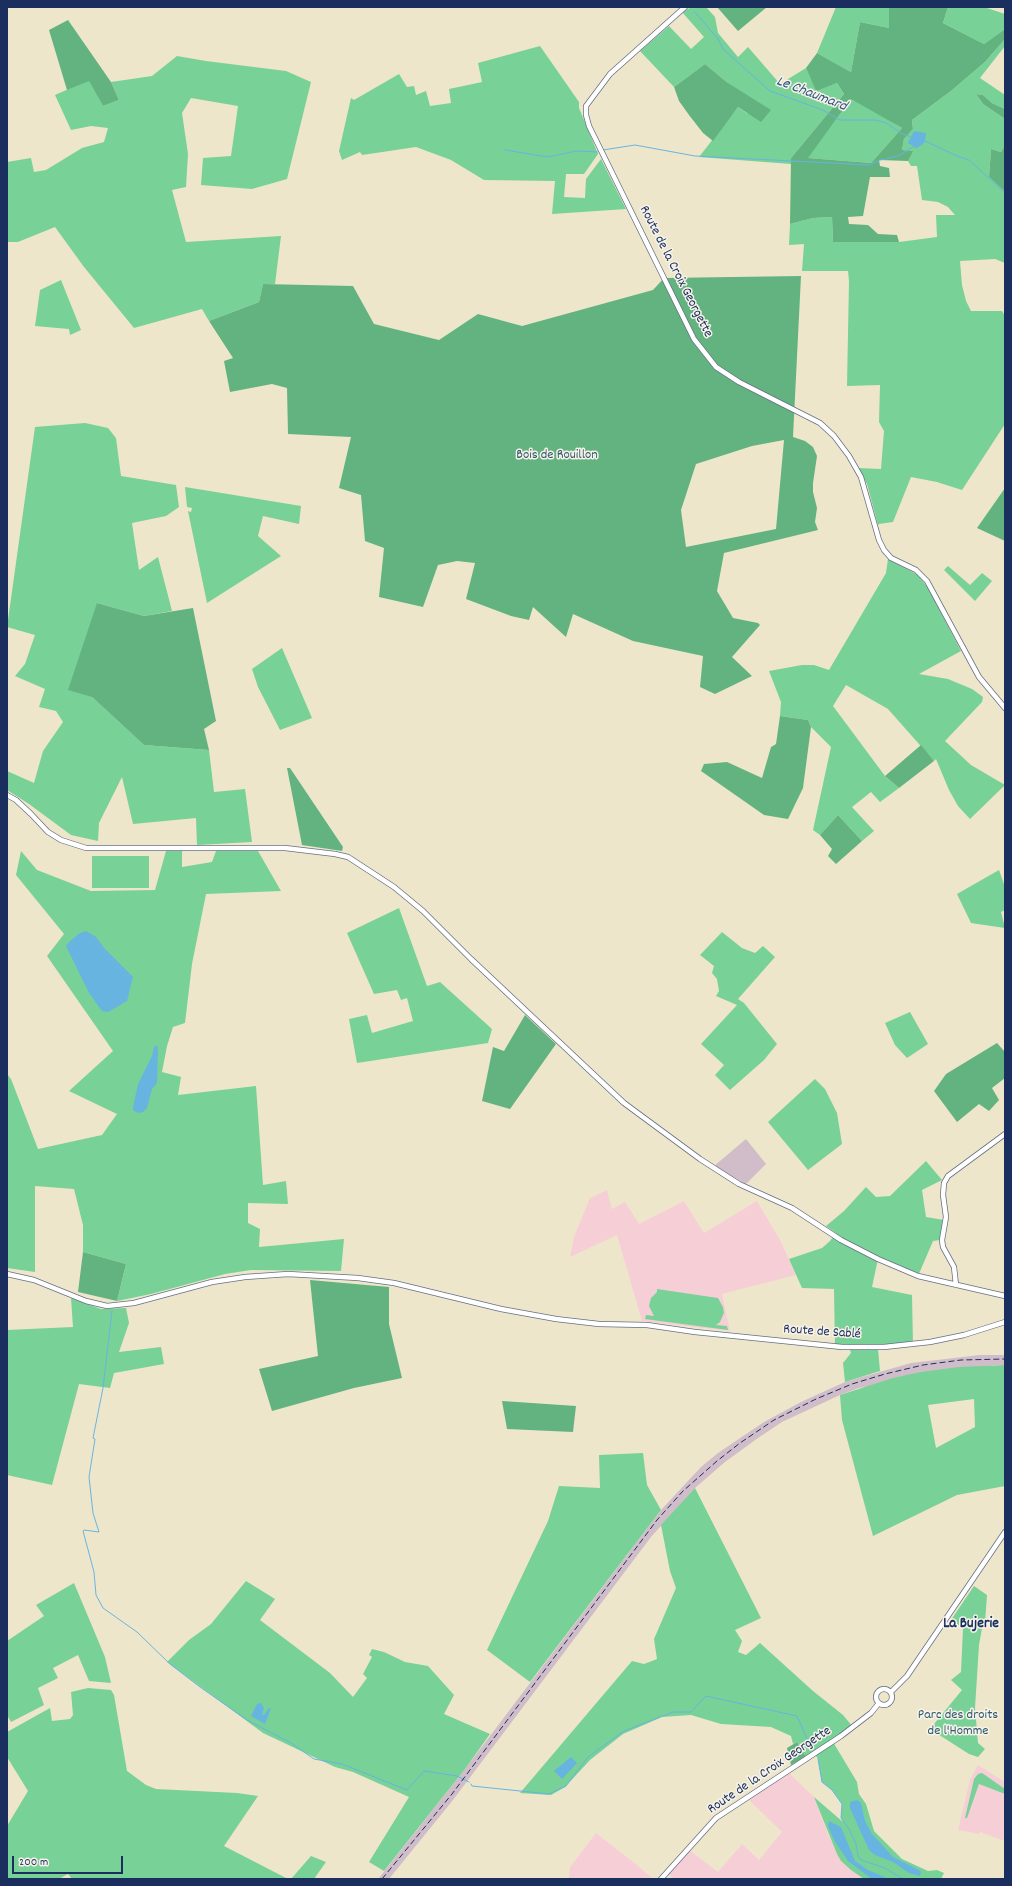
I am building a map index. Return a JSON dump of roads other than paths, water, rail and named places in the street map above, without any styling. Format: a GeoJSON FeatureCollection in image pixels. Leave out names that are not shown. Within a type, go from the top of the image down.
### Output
{"type":"FeatureCollection","features":[{"type":"Feature","properties":{"kind":"street","name":"Route de la Croix Georgette"},"geometry":{"type":"LineString","coordinates":[[685,7],[672,16],[656,33],[610,74],[586,106],[586,115],[589,126],[694,339],[716,367],[739,382],[820,423],[834,436],[849,456],[861,477],[878,540],[884,550],[890,558],[916,570],[927,581],[979,677],[1005,708]]}},
{"type":"Feature","properties":{"kind":"street"},"geometry":{"type":"LineString","coordinates":[[7,795],[26,809],[48,832],[61,840],[86,848],[285,848],[335,854],[348,858],[394,887],[424,911],[476,964],[624,1103],[700,1159],[740,1184],[792,1208],[841,1240],[878,1259],[918,1276],[1005,1296]]}},
{"type":"Feature","properties":{"kind":"street"},"geometry":{"type":"LineString","coordinates":[[956,1285],[954,1267],[943,1247],[942,1240],[946,1217],[943,1195],[944,1183],[948,1176],[1005,1134]]}},
{"type":"Feature","properties":{"kind":"street","name":"Route de Sablé"},"geometry":{"type":"LineString","coordinates":[[7,1274],[34,1280],[86,1301],[107,1306],[134,1303],[212,1282],[245,1277],[288,1274],[358,1278],[394,1283],[501,1309],[556,1319],[599,1324],[636,1324],[815,1345],[870,1348],[913,1345],[941,1340],[971,1333],[1005,1322]]}},
{"type":"Feature","properties":{"kind":"street","name":"Route de la Croix Georgette"},"geometry":{"type":"LineString","coordinates":[[891,1692],[907,1676],[1005,1532]]}},
{"type":"Feature","properties":{"kind":"street","name":"Route de la Croix Georgette"},"geometry":{"type":"LineString","coordinates":[[886,1689],[891,1692],[893,1697],[891,1702],[884,1706],[879,1703],[876,1696],[878,1691],[886,1689]]}},
{"type":"Feature","properties":{"kind":"street","name":"Route de la Croix Georgette"},"geometry":{"type":"LineString","coordinates":[[661,1879],[716,1818],[841,1736],[871,1713],[879,1703]]}},
{"type":"Feature","properties":{"kind":"water"},"geometry":{"type":"Polygon","coordinates":[[[914,131],[926,133],[925,141],[922,145],[916,148],[908,143],[914,131]]]}},
{"type":"Feature","properties":{"kind":"water"},"geometry":{"type":"Polygon","coordinates":[[[86,931],[96,937],[105,949],[133,977],[127,1001],[108,1012],[102,1011],[89,993],[66,946],[80,933],[86,931]]]}},
{"type":"Feature","properties":{"kind":"water"},"geometry":{"type":"Polygon","coordinates":[[[157,1045],[157,1083],[152,1089],[147,1108],[143,1112],[138,1113],[133,1110],[133,1107],[138,1084],[152,1056],[154,1047],[157,1045]]]}},
{"type":"Feature","properties":{"kind":"water"},"geometry":{"type":"Polygon","coordinates":[[[261,1703],[264,1708],[262,1714],[264,1715],[268,1709],[271,1708],[265,1724],[251,1716],[257,1704],[261,1703]]]}},
{"type":"Feature","properties":{"kind":"water"},"geometry":{"type":"Polygon","coordinates":[[[571,1757],[577,1763],[562,1779],[554,1771],[571,1757]]]}},
{"type":"Feature","properties":{"kind":"water"},"geometry":{"type":"Polygon","coordinates":[[[857,1800],[861,1803],[865,1821],[872,1834],[893,1857],[919,1870],[921,1872],[920,1876],[909,1873],[893,1862],[875,1855],[869,1850],[850,1808],[850,1802],[857,1800]]]}},
{"type":"Feature","properties":{"kind":"water"},"geometry":{"type":"Polygon","coordinates":[[[829,1821],[841,1827],[855,1861],[868,1870],[889,1879],[872,1879],[848,1861],[834,1840],[828,1826],[829,1821]]]}},
{"type":"Feature","properties":{"kind":"waterway","name":"Le Chaumard"},"geometry":{"type":"LineString","coordinates":[[695,12],[718,39],[723,49],[770,91],[823,110],[840,120],[876,120],[886,123],[901,133],[911,137]]}},
{"type":"Feature","properties":{"kind":"waterway","name":"Le Chaumard"},"geometry":{"type":"LineString","coordinates":[[925,141],[969,160],[1005,193]]}},
{"type":"Feature","properties":{"kind":"waterway"},"geometry":{"type":"LineString","coordinates":[[603,150],[635,145],[695,156],[869,165],[880,160],[898,156],[913,147]]}},
{"type":"Feature","properties":{"kind":"waterway"},"geometry":{"type":"LineString","coordinates":[[505,150],[548,157],[576,151],[598,152]]}},
{"type":"Feature","properties":{"kind":"waterway"},"geometry":{"type":"LineString","coordinates":[[112,1311],[103,1388],[93,1438],[95,1439],[89,1477],[93,1513],[99,1532],[83,1531],[94,1572],[96,1595],[103,1608],[137,1632],[170,1664],[200,1687],[247,1720],[291,1743],[314,1759],[342,1764],[407,1790],[424,1771],[457,1776],[469,1782]]}},
{"type":"Feature","properties":{"kind":"waterway"},"geometry":{"type":"LineString","coordinates":[[471,1784],[472,1786],[549,1794],[566,1786],[588,1757],[624,1731],[673,1712],[691,1712],[706,1696],[797,1716],[812,1750]]}},
{"type":"Feature","properties":{"kind":"waterway"},"geometry":{"type":"LineString","coordinates":[[818,1759],[822,1782],[832,1790],[842,1804],[841,1818],[849,1829],[856,1844],[858,1856],[861,1860],[885,1868],[903,1879]]}},
{"type":"Feature","properties":{"kind":"railway"},"geometry":{"type":"LineString","coordinates":[[382,1879],[452,1794],[657,1520],[683,1491],[717,1461],[774,1420],[816,1399],[852,1384],[923,1365],[961,1360],[1005,1359]]}},
{"type":"Feature","properties":{"kind":"district","name":"La Bujerie"},"geometry":{"type":"Point","coordinates":[971,1625]}},
{"type":"Feature","properties":{"kind":"park label","name":"Bois de Rouillon"},"geometry":{"type":"Point","coordinates":[557,456]}},
{"type":"Feature","properties":{"kind":"park label","name":"Parc des droits de l'Homme"},"geometry":{"type":"Point","coordinates":[958,1724]}}]}
